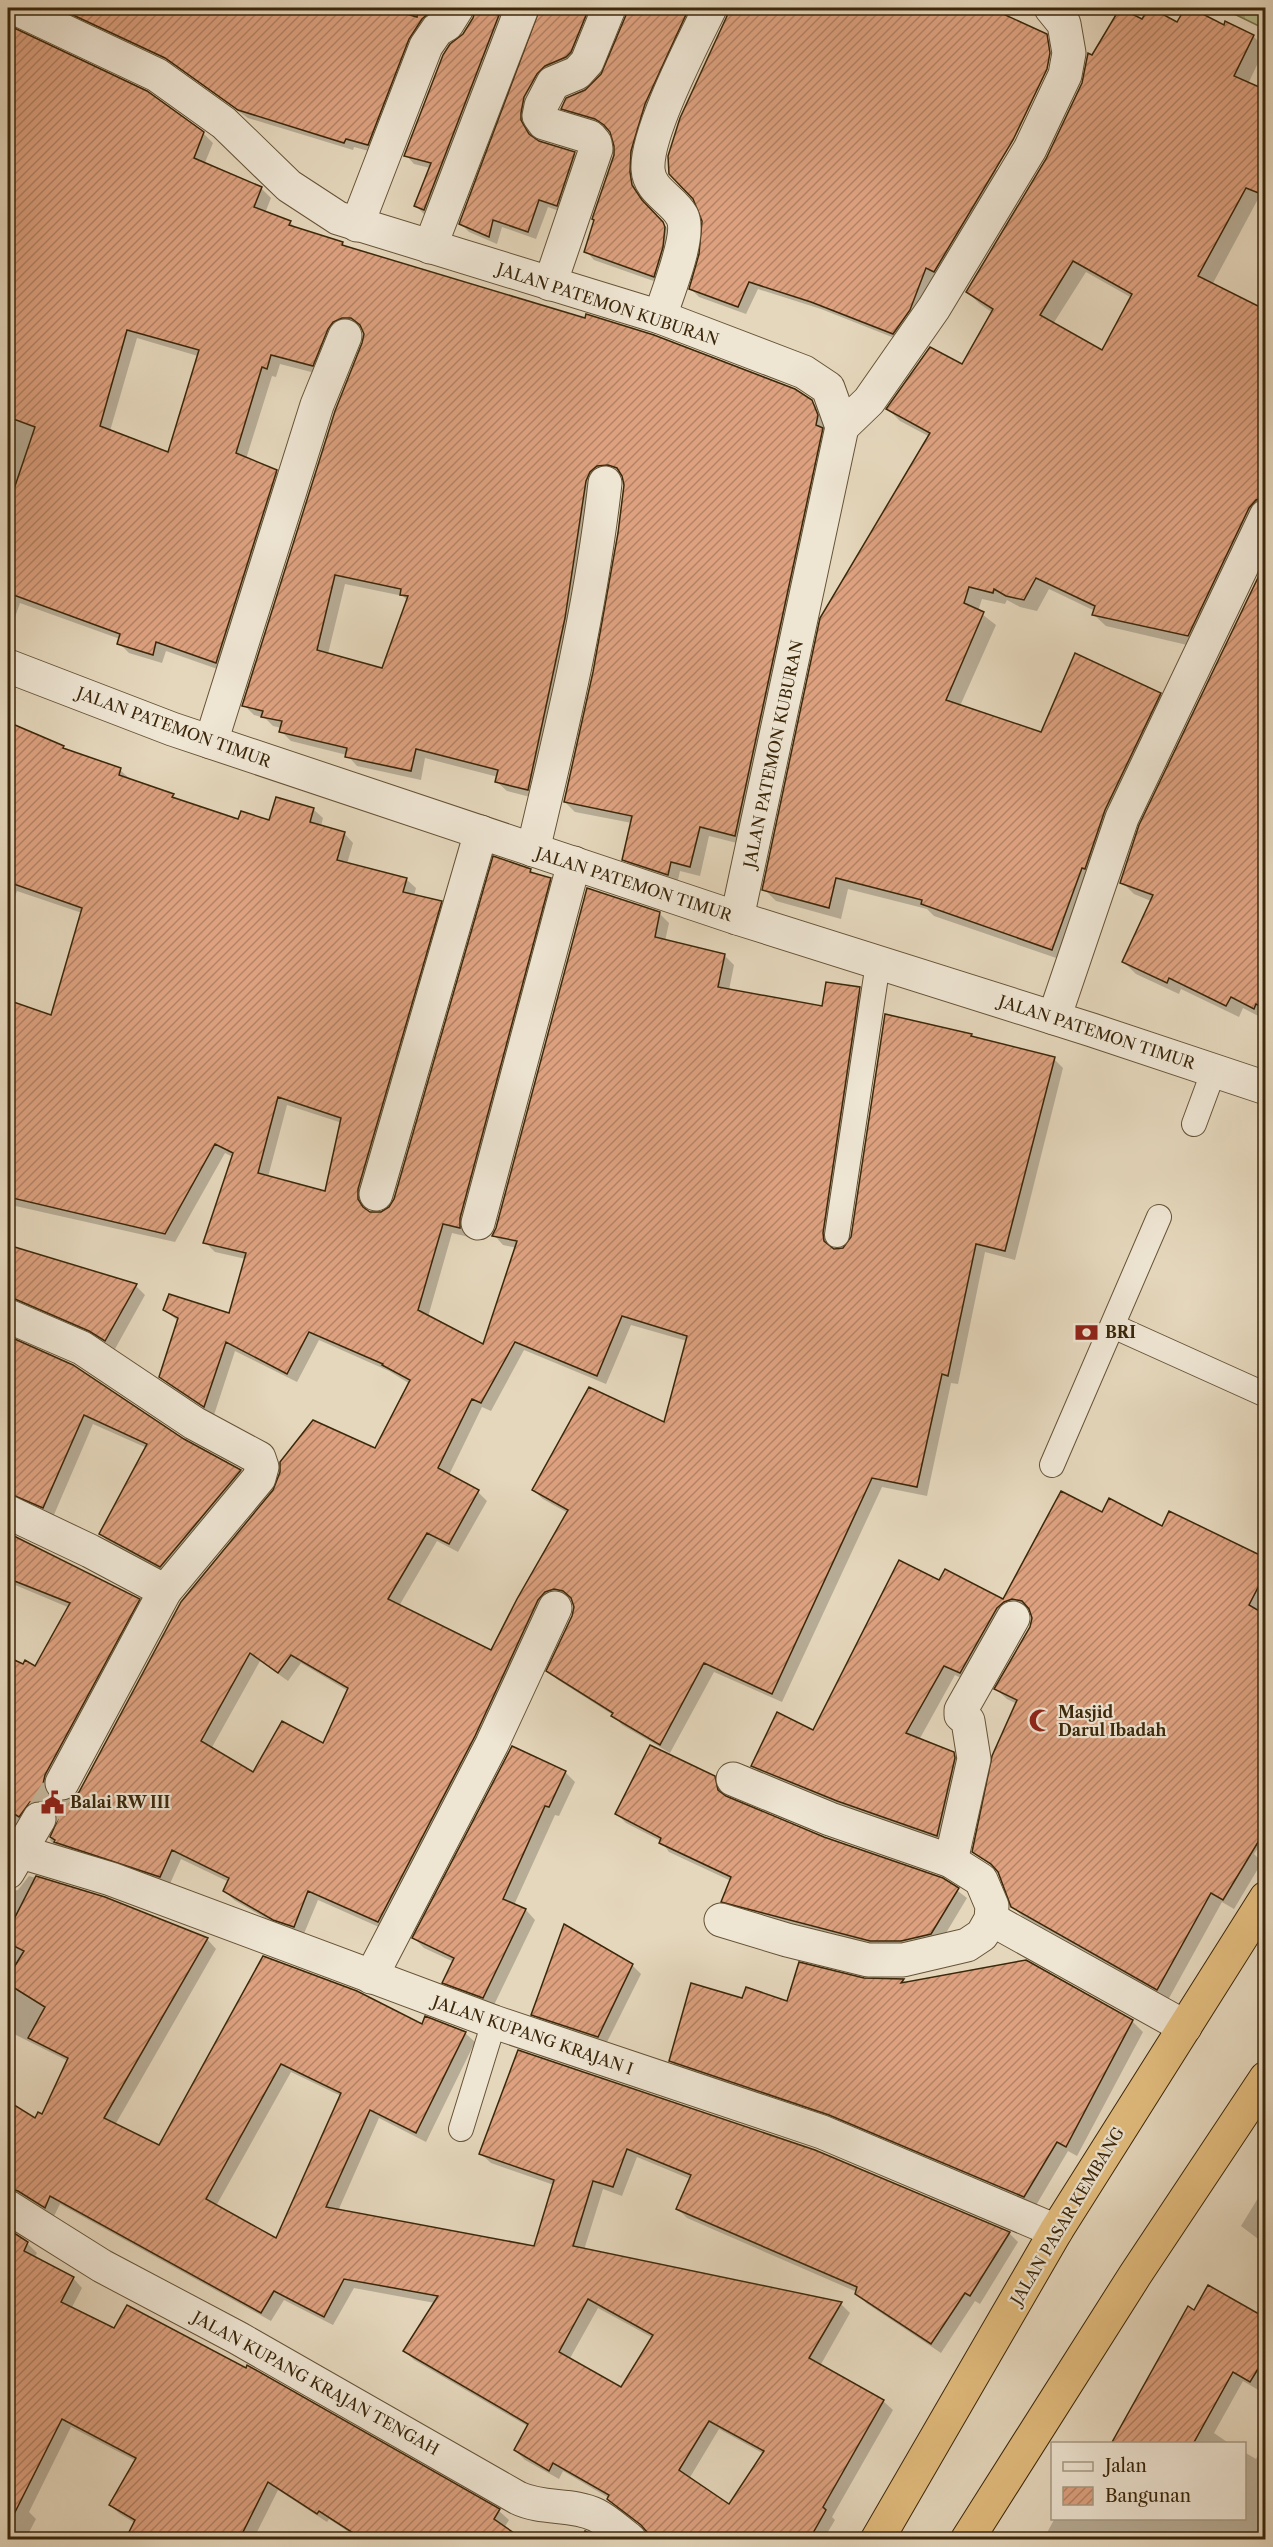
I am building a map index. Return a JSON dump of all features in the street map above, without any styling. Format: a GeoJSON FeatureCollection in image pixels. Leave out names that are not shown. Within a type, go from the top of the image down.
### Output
{"type":"FeatureCollection","features":[{"type":"Feature","properties":{"kind":"highway","name":"JALAN PASAR KEMBANG"},"geometry":{"type":"LineString","coordinates":[[878,2540],[1056,2231],[1266,1898]]}},
{"type":"Feature","properties":{"kind":"highway"},"geometry":{"type":"LineString","coordinates":[[968,2540],[1135,2275],[1266,2078]]}},
{"type":"Feature","properties":{"kind":"street","name":"JALAN PATEMON KUBURAN"},"geometry":{"type":"LineString","coordinates":[[15,8],[157,75],[224,123],[289,186],[338,218],[660,317],[804,372],[828,388],[842,427],[738,918]]}},
{"type":"Feature","properties":{"kind":"street"},"geometry":{"type":"LineString","coordinates":[[357,225],[426,46],[437,30],[447,24],[457,8]]}},
{"type":"Feature","properties":{"kind":"street"},"geometry":{"type":"LineString","coordinates":[[430,247],[522,8]]}},
{"type":"Feature","properties":{"kind":"street"},"geometry":{"type":"LineString","coordinates":[[550,284],[596,149],[595,143],[590,138],[544,123],[539,116],[541,106],[553,83],[577,73],[587,62],[609,8]]}},
{"type":"Feature","properties":{"kind":"street"},"geometry":{"type":"LineString","coordinates":[[660,317],[685,233],[682,215],[650,182],[648,168],[655,133],[710,8]]}},
{"type":"Feature","properties":{"kind":"street"},"geometry":{"type":"LineString","coordinates":[[842,427],[869,401],[934,308],[1030,149],[1065,75],[1069,53],[1064,24],[1052,8]]}},
{"type":"Feature","properties":{"kind":"street"},"geometry":{"type":"LineString","coordinates":[[211,742],[317,405],[345,336]]}},
{"type":"Feature","properties":{"kind":"street"},"geometry":{"type":"LineString","coordinates":[[533,850],[577,664],[599,536],[605,483]]}},
{"type":"Feature","properties":{"kind":"street"},"geometry":{"type":"LineString","coordinates":[[1054,1018],[1122,818],[1266,516]]}},
{"type":"Feature","properties":{"kind":"street","name":"JALAN PATEMON TIMUR"},"geometry":{"type":"LineString","coordinates":[[8,666],[211,742],[574,864],[1266,1088]]}},
{"type":"Feature","properties":{"kind":"street"},"geometry":{"type":"LineString","coordinates":[[376,1194],[481,832]]}},
{"type":"Feature","properties":{"kind":"street"},"geometry":{"type":"LineString","coordinates":[[478,1223],[574,864]]}},
{"type":"Feature","properties":{"kind":"street"},"geometry":{"type":"LineString","coordinates":[[8,1316],[82,1348],[194,1424],[258,1458],[262,1467],[259,1478],[165,1591],[62,1783]]}},
{"type":"Feature","properties":{"kind":"street"},"geometry":{"type":"LineString","coordinates":[[8,1512],[90,1551],[165,1591]]}},
{"type":"Feature","properties":{"kind":"street"},"geometry":{"type":"LineString","coordinates":[[371,1977],[492,1744],[555,1608]]}},
{"type":"Feature","properties":{"kind":"street"},"geometry":{"type":"LineString","coordinates":[[951,1861],[974,1759],[968,1721],[961,1715],[961,1710],[1013,1618]]}},
{"type":"Feature","properties":{"kind":"street"},"geometry":{"type":"LineString","coordinates":[[721,1920],[788,1940],[868,1959],[903,1960],[966,1945],[982,1935],[991,1919],[992,1906],[981,1880],[951,1861],[830,1819],[733,1779]]}},
{"type":"Feature","properties":{"kind":"street"},"geometry":{"type":"LineString","coordinates":[[12,1858],[39,1819]]}},
{"type":"Feature","properties":{"kind":"street","name":"JALAN KUPANG KRAJAN I"},"geometry":{"type":"LineString","coordinates":[[12,1858],[111,1879],[494,2022],[822,2132],[1056,2231]]}},
{"type":"Feature","properties":{"kind":"street"},"geometry":{"type":"LineString","coordinates":[[991,1919],[1185,2027]]}},
{"type":"Feature","properties":{"kind":"street","name":"JALAN KUPANG KRAJAN TENGAH"},"geometry":{"type":"LineString","coordinates":[[8,2207],[102,2266],[238,2338],[518,2498],[533,2505],[595,2514],[630,2540]]}},
{"type":"Feature","properties":{"kind":"lane"},"geometry":{"type":"LineString","coordinates":[[837,1235],[878,963]]}},
{"type":"Feature","properties":{"kind":"lane"},"geometry":{"type":"LineString","coordinates":[[1194,1124],[1214,1070]]}},
{"type":"Feature","properties":{"kind":"lane"},"geometry":{"type":"LineString","coordinates":[[1052,1466],[1159,1216]]}},
{"type":"Feature","properties":{"kind":"lane"},"geometry":{"type":"LineString","coordinates":[[1113,1326],[1266,1395]]}},
{"type":"Feature","properties":{"kind":"lane"},"geometry":{"type":"LineString","coordinates":[[461,2129],[494,2022]]}},
{"type":"Feature","properties":{"kind":"green space"},"geometry":{"type":"Polygon","coordinates":[[[1222,8],[1265,8],[1265,29],[1222,8]]]}},
{"type":"Feature","properties":{"kind":"building"},"geometry":{"type":"Polygon","coordinates":[[[58,8],[385,8],[417,17],[419,8],[435,8],[422,19],[409,39],[368,145],[346,139],[344,143],[238,110],[165,58],[58,8]]]}},
{"type":"Feature","properties":{"kind":"building"},"geometry":{"type":"Polygon","coordinates":[[[476,8],[499,15],[424,210],[414,206],[431,163],[404,156],[443,55],[450,44],[463,34],[476,8]]]}},
{"type":"Feature","properties":{"kind":"building"},"geometry":{"type":"Polygon","coordinates":[[[540,8],[589,8],[571,52],[566,57],[545,66],[537,74],[524,97],[521,113],[521,120],[529,134],[539,141],[575,152],[557,206],[539,200],[528,232],[493,220],[489,237],[459,224],[540,8]]]}},
{"type":"Feature","properties":{"kind":"building"},"geometry":{"type":"Polygon","coordinates":[[[627,8],[689,8],[645,104],[631,151],[632,185],[665,227],[663,247],[654,277],[584,252],[594,220],[592,219],[614,155],[614,146],[610,132],[604,125],[595,119],[561,109],[566,98],[585,90],[601,74],[627,8]]]}},
{"type":"Feature","properties":{"kind":"building"},"geometry":{"type":"Polygon","coordinates":[[[729,8],[990,8],[1047,34],[1050,53],[1047,69],[1013,140],[934,272],[926,268],[910,310],[893,334],[811,302],[749,282],[738,307],[689,289],[699,254],[702,221],[693,199],[669,174],[668,156],[680,118],[729,8]]]}},
{"type":"Feature","properties":{"kind":"building"},"geometry":{"type":"Polygon","coordinates":[[[1120,8],[1142,19],[1151,8],[1177,22],[1185,8],[1191,8],[1224,25],[1225,21],[1254,35],[1234,76],[1266,90],[1266,196],[1246,188],[1198,276],[1266,310],[1266,497],[1256,500],[1249,508],[1188,636],[1092,615],[1095,606],[1036,578],[1024,600],[1006,596],[994,589],[993,593],[969,587],[964,603],[984,612],[946,700],[1041,732],[1075,653],[1161,693],[1105,810],[1085,869],[1082,868],[1052,950],[921,904],[922,900],[836,878],[829,908],[762,890],[820,618],[930,433],[886,409],[930,347],[962,364],[993,309],[966,292],[1046,159],[1082,83],[1088,53],[1092,55],[1120,8]],[[1073,261],[1040,315],[1102,350],[1132,294],[1073,261]]]}},
{"type":"Feature","properties":{"kind":"building"},"geometry":{"type":"Polygon","coordinates":[[[8,25],[147,91],[204,132],[194,158],[262,187],[254,207],[291,221],[289,225],[343,242],[342,245],[585,318],[586,314],[654,335],[795,389],[812,400],[818,415],[816,425],[823,428],[735,836],[700,827],[690,867],[671,862],[668,875],[622,860],[632,816],[564,802],[593,672],[618,533],[624,485],[617,468],[608,465],[597,466],[590,472],[586,481],[565,618],[528,790],[495,782],[498,770],[416,749],[411,771],[345,757],[347,748],[279,732],[282,721],[261,717],[263,711],[242,706],[335,411],[362,343],[364,334],[360,325],[351,318],[342,318],[333,322],[313,366],[271,355],[267,369],[262,367],[236,453],[277,470],[216,663],[156,642],[153,655],[117,644],[120,634],[8,593],[8,487],[14,489],[35,427],[8,417],[8,25]],[[127,330],[100,426],[168,452],[199,350],[127,330]],[[335,575],[317,650],[382,668],[408,596],[400,595],[401,589],[335,575]]]}},
{"type":"Feature","properties":{"kind":"building"},"geometry":{"type":"Polygon","coordinates":[[[1266,561],[1266,1009],[1256,1004],[1254,1009],[1231,997],[1226,1006],[1169,978],[1167,983],[1122,962],[1153,895],[1120,883],[1139,825],[1266,561]]]}},
{"type":"Feature","properties":{"kind":"building"},"geometry":{"type":"Polygon","coordinates":[[[8,722],[64,746],[63,748],[121,768],[119,775],[174,794],[172,797],[238,819],[241,811],[269,820],[276,797],[314,808],[310,822],[345,832],[337,860],[407,878],[403,892],[442,901],[358,1189],[358,1199],[363,1207],[370,1212],[381,1212],[389,1207],[394,1199],[493,856],[531,869],[530,872],[551,878],[460,1218],[460,1228],[443,1224],[418,1310],[483,1344],[517,1241],[492,1236],[587,888],[660,912],[655,937],[725,954],[718,987],[822,1006],[826,982],[860,987],[823,1233],[824,1241],[834,1249],[843,1248],[851,1237],[885,1014],[972,1034],[971,1036],[1055,1057],[1005,1251],[976,1244],[948,1376],[942,1374],[917,1487],[872,1478],[772,1694],[704,1663],[660,1745],[611,1716],[613,1713],[546,1671],[574,1607],[571,1598],[563,1591],[554,1589],[545,1592],[538,1600],[475,1736],[378,1922],[308,1891],[294,1927],[273,1920],[223,1891],[229,1878],[172,1850],[160,1877],[54,1842],[55,1840],[50,1837],[58,1819],[55,1809],[48,1803],[40,1800],[30,1802],[19,1817],[8,1810],[8,1657],[23,1664],[25,1660],[35,1666],[70,1603],[12,1580],[8,1591],[8,1533],[140,1599],[45,1775],[43,1784],[46,1793],[54,1800],[63,1802],[72,1799],[79,1792],[181,1602],[273,1490],[280,1472],[280,1462],[313,1420],[375,1448],[410,1380],[383,1364],[309,1332],[287,1374],[226,1342],[204,1407],[159,1377],[178,1318],[163,1310],[169,1294],[229,1313],[246,1253],[203,1243],[233,1153],[215,1144],[165,1234],[8,1197],[8,1000],[51,1015],[82,908],[8,882],[8,722]],[[278,1097],[258,1173],[325,1191],[341,1118],[278,1097]],[[622,1316],[597,1376],[515,1342],[481,1403],[472,1399],[438,1468],[479,1490],[449,1544],[427,1533],[388,1599],[491,1650],[568,1510],[532,1490],[589,1387],[664,1422],[687,1336],[622,1316]],[[250,1653],[201,1741],[253,1772],[282,1721],[323,1743],[348,1688],[291,1655],[278,1673],[250,1653]]]}},
{"type":"Feature","properties":{"kind":"building"},"geometry":{"type":"Polygon","coordinates":[[[8,1245],[137,1284],[105,1341],[89,1331],[8,1298],[8,1245]]]}},
{"type":"Feature","properties":{"kind":"building"},"geometry":{"type":"Polygon","coordinates":[[[8,1336],[73,1365],[184,1439],[241,1470],[160,1567],[99,1534],[147,1444],[84,1415],[43,1508],[8,1493],[8,1336]]]}},
{"type":"Feature","properties":{"kind":"building"},"geometry":{"type":"Polygon","coordinates":[[[1061,1491],[1102,1512],[1109,1498],[1162,1526],[1169,1511],[1266,1558],[1266,1572],[1249,1605],[1266,1615],[1266,1829],[1223,1900],[1211,1893],[1157,1990],[1011,1907],[998,1872],[991,1864],[972,1852],[992,1756],[1017,1700],[994,1689],[1030,1627],[1032,1618],[1029,1609],[1022,1601],[1012,1599],[997,1608],[960,1673],[944,1666],[906,1733],[954,1752],[955,1758],[937,1836],[837,1801],[751,1766],[777,1712],[813,1730],[899,1560],[939,1580],[945,1569],[1003,1599],[1061,1491]]]}},
{"type":"Feature","properties":{"kind":"building"},"geometry":{"type":"Polygon","coordinates":[[[650,1745],[715,1776],[718,1790],[726,1796],[824,1837],[943,1878],[959,1888],[931,1934],[901,1941],[870,1941],[721,1902],[731,1877],[659,1843],[661,1838],[615,1814],[650,1745]]]}},
{"type":"Feature","properties":{"kind":"building"},"geometry":{"type":"Polygon","coordinates":[[[512,1746],[566,1771],[549,1807],[545,1806],[503,1899],[526,1909],[483,1998],[442,1983],[454,1958],[412,1938],[512,1746]]]}},
{"type":"Feature","properties":{"kind":"building"},"geometry":{"type":"Polygon","coordinates":[[[36,1876],[105,1897],[208,1938],[104,2118],[159,2145],[263,1956],[357,1991],[422,2024],[425,2016],[466,2032],[416,2133],[370,2110],[326,2207],[534,2246],[554,2180],[479,2154],[518,2050],[815,2150],[1010,2232],[970,2296],[965,2293],[931,2344],[855,2294],[857,2287],[676,2209],[691,2175],[627,2149],[613,2187],[593,2181],[573,2246],[842,2302],[809,2358],[884,2400],[823,2507],[826,2510],[809,2540],[648,2540],[647,2532],[641,2525],[607,2499],[609,2495],[553,2463],[549,2471],[514,2450],[528,2424],[403,2351],[438,2296],[344,2279],[324,2317],[274,2291],[261,2313],[50,2196],[45,2208],[18,2191],[8,2188],[8,2101],[35,2118],[38,2112],[42,2114],[68,2058],[28,2038],[45,2007],[8,1984],[8,1977],[24,1951],[8,1943],[8,1931],[36,1876]],[[281,2064],[206,2199],[276,2238],[341,2093],[281,2064]],[[588,2299],[559,2352],[621,2387],[653,2335],[588,2299]],[[709,2421],[679,2470],[729,2504],[764,2451],[709,2421]]]}},
{"type":"Feature","properties":{"kind":"building"},"geometry":{"type":"Polygon","coordinates":[[[564,1924],[633,1964],[598,2037],[531,2015],[564,1924]]]}},
{"type":"Feature","properties":{"kind":"building"},"geometry":{"type":"Polygon","coordinates":[[[1026,1960],[1133,2020],[1066,2147],[1057,2142],[1024,2197],[829,2115],[669,2061],[691,1983],[742,1998],[746,1987],[787,2001],[799,1962],[864,1978],[904,1979],[901,1983],[1026,1960]]]}},
{"type":"Feature","properties":{"kind":"building"},"geometry":{"type":"Polygon","coordinates":[[[8,2229],[28,2242],[24,2251],[74,2277],[61,2302],[114,2328],[127,2305],[246,2368],[247,2365],[500,2509],[494,2519],[524,2540],[364,2540],[319,2511],[317,2514],[268,2482],[239,2540],[125,2540],[135,2520],[109,2505],[136,2458],[62,2419],[8,2526],[8,2229]]]}},
{"type":"Feature","properties":{"kind":"building"},"geometry":{"type":"Polygon","coordinates":[[[1208,2285],[1266,2318],[1266,2356],[1250,2382],[1233,2372],[1194,2442],[1112,2442],[1188,2306],[1194,2310],[1208,2285]]]}},
{"type":"Feature","properties":{"kind":"building"},"geometry":{"type":"Polygon","coordinates":[[[585,2531],[591,2534],[599,2540],[580,2540],[585,2531]]]}},
{"type":"Feature","properties":{"kind":"tunnel"},"geometry":{"type":"LineString","coordinates":[[39,1819],[62,1783]]}},
{"type":"Feature","properties":{"kind":"place","name":"BRI"},"geometry":{"type":"Point","coordinates":[1087,1332]}},
{"type":"Feature","properties":{"kind":"place","name":"Masjid Darul Ibadah"},"geometry":{"type":"Point","coordinates":[1040,1721]}},
{"type":"Feature","properties":{"kind":"place","name":"Balai RW III"},"geometry":{"type":"Point","coordinates":[52,1802]}}]}
